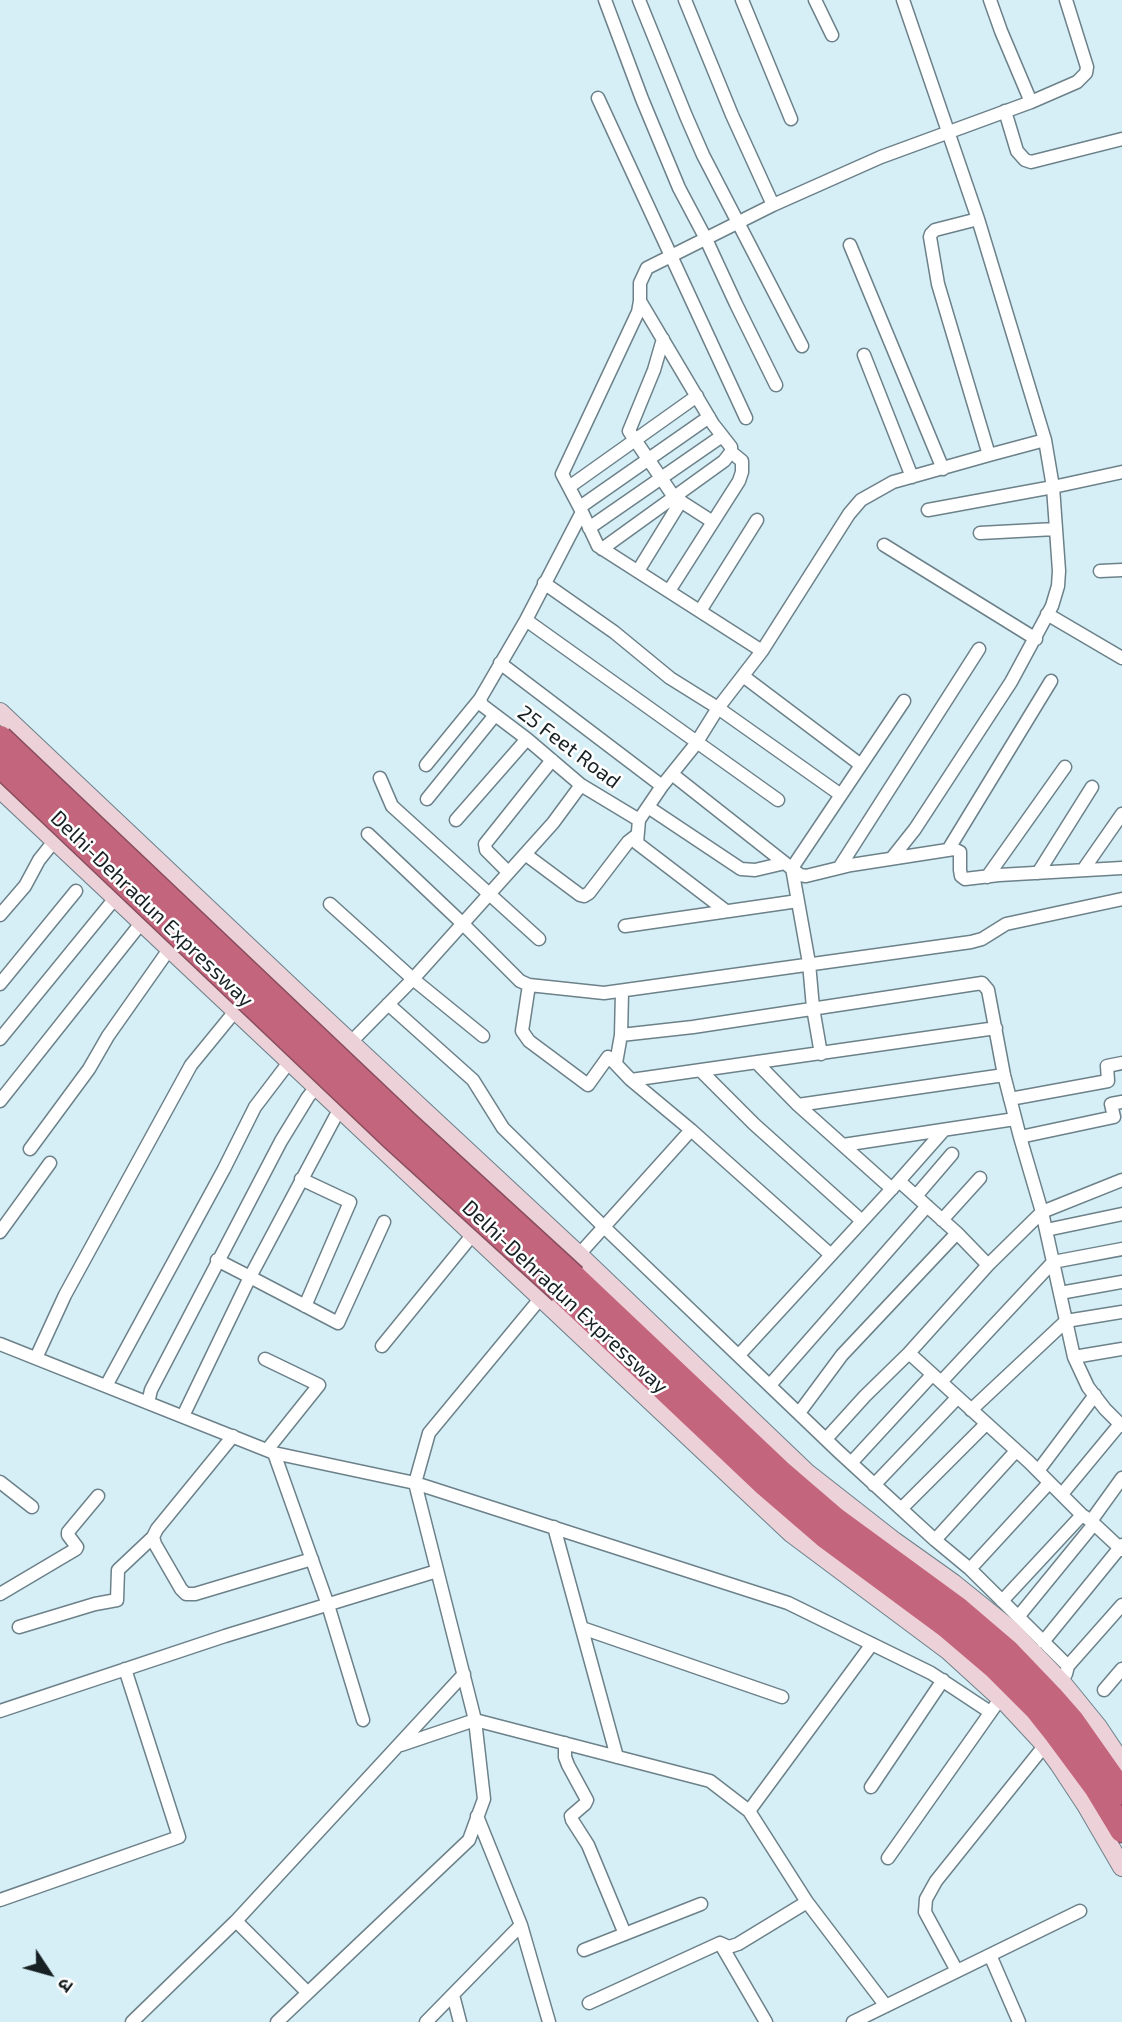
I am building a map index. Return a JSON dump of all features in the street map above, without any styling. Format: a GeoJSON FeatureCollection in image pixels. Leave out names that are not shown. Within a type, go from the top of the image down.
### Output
{"type":"FeatureCollection","features":[{"type":"Feature","properties":{"kind":"highway","name":"Delhi-Dehradun Expressway"},"geometry":{"type":"LineString","coordinates":[[0,738],[407,1124],[779,1471],[836,1520],[959,1610],[1007,1651],[1072,1721],[1122,1792]]}},
{"type":"Feature","properties":{"kind":"highway","name":"Delhi-Dehradun Expressway"},"geometry":{"type":"LineString","coordinates":[[0,765],[393,1138],[561,1291],[766,1485],[824,1535],[947,1626],[994,1666],[1037,1710],[1063,1742],[1096,1787],[1122,1830]]}},
{"type":"Feature","properties":{"kind":"street"},"geometry":{"type":"LineString","coordinates":[[605,0],[671,171],[776,385]]}},
{"type":"Feature","properties":{"kind":"street"},"geometry":{"type":"LineString","coordinates":[[639,0],[686,116],[802,346]]}},
{"type":"Feature","properties":{"kind":"street"},"geometry":{"type":"LineString","coordinates":[[685,0],[773,205]]}},
{"type":"Feature","properties":{"kind":"street"},"geometry":{"type":"LineString","coordinates":[[742,0],[791,119]]}},
{"type":"Feature","properties":{"kind":"street"},"geometry":{"type":"LineString","coordinates":[[815,0],[832,35]]}},
{"type":"Feature","properties":{"kind":"street"},"geometry":{"type":"LineString","coordinates":[[892,858],[915,829],[1036,639],[1058,586],[1059,571],[1054,487],[1045,440],[978,219],[903,0]]}},
{"type":"Feature","properties":{"kind":"street"},"geometry":{"type":"LineString","coordinates":[[990,0],[1031,102]]}},
{"type":"Feature","properties":{"kind":"street"},"geometry":{"type":"LineString","coordinates":[[762,650],[598,547],[562,474],[638,312],[640,283],[647,268],[705,237],[881,157],[1031,102],[1077,82],[1086,73],[1087,67],[1066,0]]}},
{"type":"Feature","properties":{"kind":"street"},"geometry":{"type":"LineString","coordinates":[[598,98],[746,418]]}},
{"type":"Feature","properties":{"kind":"street"},"geometry":{"type":"LineString","coordinates":[[1005,111],[1017,151],[1031,162],[1122,139]]}},
{"type":"Feature","properties":{"kind":"street"},"geometry":{"type":"LineString","coordinates":[[978,219],[935,230],[930,237],[938,284],[989,455]]}},
{"type":"Feature","properties":{"kind":"street"},"geometry":{"type":"LineString","coordinates":[[850,245],[943,469]]}},
{"type":"Feature","properties":{"kind":"street"},"geometry":{"type":"LineString","coordinates":[[640,301],[731,452],[742,461],[739,481],[669,591]]}},
{"type":"Feature","properties":{"kind":"street"},"geometry":{"type":"LineString","coordinates":[[663,339],[654,370],[629,428],[630,435],[678,499],[713,522]]}},
{"type":"Feature","properties":{"kind":"street"},"geometry":{"type":"LineString","coordinates":[[864,355],[912,477]]}},
{"type":"Feature","properties":{"kind":"street"},"geometry":{"type":"LineString","coordinates":[[569,487],[697,396]]}},
{"type":"Feature","properties":{"kind":"street"},"geometry":{"type":"LineString","coordinates":[[426,765],[480,699],[526,620],[581,510],[709,417]]}},
{"type":"Feature","properties":{"kind":"street"},"geometry":{"type":"LineString","coordinates":[[589,528],[722,436]]}},
{"type":"Feature","properties":{"kind":"street"},"geometry":{"type":"LineString","coordinates":[[726,911],[637,844],[639,820],[662,786],[697,742],[718,708],[762,650],[849,514],[861,500],[893,482],[1045,440]]}},
{"type":"Feature","properties":{"kind":"street"},"geometry":{"type":"LineString","coordinates":[[602,549],[678,499],[731,452]]}},
{"type":"Feature","properties":{"kind":"street"},"geometry":{"type":"LineString","coordinates":[[928,510],[1122,472]]}},
{"type":"Feature","properties":{"kind":"street"},"geometry":{"type":"LineString","coordinates":[[638,571],[678,499]]}},
{"type":"Feature","properties":{"kind":"street"},"geometry":{"type":"LineString","coordinates":[[700,611],[757,520]]}},
{"type":"Feature","properties":{"kind":"street"},"geometry":{"type":"LineString","coordinates":[[980,533],[1055,529]]}},
{"type":"Feature","properties":{"kind":"street"},"geometry":{"type":"LineString","coordinates":[[884,545],[1036,639]]}},
{"type":"Feature","properties":{"kind":"street"},"geometry":{"type":"LineString","coordinates":[[1100,571],[1122,570]]}},
{"type":"Feature","properties":{"kind":"street"},"geometry":{"type":"LineString","coordinates":[[544,583],[614,632],[670,678],[718,708],[841,795]]}},
{"type":"Feature","properties":{"kind":"street"},"geometry":{"type":"LineString","coordinates":[[1047,614],[1122,658]]}},
{"type":"Feature","properties":{"kind":"street"},"geometry":{"type":"LineString","coordinates":[[526,620],[778,800]]}},
{"type":"Feature","properties":{"kind":"street"},"geometry":{"type":"LineString","coordinates":[[839,867],[979,649]]}},
{"type":"Feature","properties":{"kind":"street"},"geometry":{"type":"LineString","coordinates":[[500,663],[662,786]]}},
{"type":"Feature","properties":{"kind":"street"},"geometry":{"type":"LineString","coordinates":[[743,676],[861,765]]}},
{"type":"Feature","properties":{"kind":"street"},"geometry":{"type":"LineString","coordinates":[[948,850],[1051,681]]}},
{"type":"Feature","properties":{"kind":"street","name":"25 Feet Road"},"geometry":{"type":"LineString","coordinates":[[480,699],[482,705],[581,785],[639,820]]}},
{"type":"Feature","properties":{"kind":"street"},"geometry":{"type":"LineString","coordinates":[[648,807],[741,869],[788,866],[841,795],[904,701]]}},
{"type":"Feature","properties":{"kind":"street"},"geometry":{"type":"LineString","coordinates":[[0,712],[579,1255],[806,1472],[1010,1629],[1063,1684],[1098,1727],[1122,1763]]}},
{"type":"Feature","properties":{"kind":"street"},"geometry":{"type":"LineString","coordinates":[[427,799],[495,715]]}},
{"type":"Feature","properties":{"kind":"street"},"geometry":{"type":"LineString","coordinates":[[456,820],[527,739]]}},
{"type":"Feature","properties":{"kind":"street"},"geometry":{"type":"LineString","coordinates":[[509,872],[484,847],[552,760]]}},
{"type":"Feature","properties":{"kind":"street"},"geometry":{"type":"LineString","coordinates":[[987,877],[1065,767]]}},
{"type":"Feature","properties":{"kind":"street"},"geometry":{"type":"LineString","coordinates":[[672,774],[800,876],[839,867],[954,849],[960,852],[961,876],[965,879],[1122,868]]}},
{"type":"Feature","properties":{"kind":"street"},"geometry":{"type":"LineString","coordinates":[[380,778],[392,806],[539,939]]}},
{"type":"Feature","properties":{"kind":"street"},"geometry":{"type":"LineString","coordinates":[[351,1042],[413,979],[553,823],[581,785]]}},
{"type":"Feature","properties":{"kind":"street"},"geometry":{"type":"LineString","coordinates":[[1038,873],[1093,787]]}},
{"type":"Feature","properties":{"kind":"street"},"geometry":{"type":"LineString","coordinates":[[2,795],[52,844],[107,908],[142,922],[791,1533],[949,1651],[996,1705],[1045,1745],[1086,1805],[1122,1867]]}},
{"type":"Feature","properties":{"kind":"street"},"geometry":{"type":"LineString","coordinates":[[1083,870],[1122,814]]}},
{"type":"Feature","properties":{"kind":"street"},"geometry":{"type":"LineString","coordinates":[[368,834],[520,981],[529,985],[604,993],[971,942],[982,939],[1006,924],[1122,900]]}},
{"type":"Feature","properties":{"kind":"street"},"geometry":{"type":"LineString","coordinates":[[525,854],[584,896],[636,835]]}},
{"type":"Feature","properties":{"kind":"street"},"geometry":{"type":"LineString","coordinates":[[0,915],[26,886],[39,860],[52,844]]}},
{"type":"Feature","properties":{"kind":"street"},"geometry":{"type":"LineString","coordinates":[[788,866],[798,901],[821,1054]]}},
{"type":"Feature","properties":{"kind":"street"},"geometry":{"type":"LineString","coordinates":[[0,984],[76,891]]}},
{"type":"Feature","properties":{"kind":"street"},"geometry":{"type":"LineString","coordinates":[[625,926],[798,901]]}},
{"type":"Feature","properties":{"kind":"street"},"geometry":{"type":"LineString","coordinates":[[330,904],[413,979],[483,1036]]}},
{"type":"Feature","properties":{"kind":"street"},"geometry":{"type":"LineString","coordinates":[[0,1039],[107,908]]}},
{"type":"Feature","properties":{"kind":"street"},"geometry":{"type":"LineString","coordinates":[[0,1101],[142,922]]}},
{"type":"Feature","properties":{"kind":"street"},"geometry":{"type":"LineString","coordinates":[[30,1149],[89,1069],[108,1036],[170,948]]}},
{"type":"Feature","properties":{"kind":"street"},"geometry":{"type":"LineString","coordinates":[[621,1035],[693,1027],[982,983],[988,990],[1004,1075],[1042,1212],[1074,1357],[1088,1387],[1121,1425],[1062,1494]]}},
{"type":"Feature","properties":{"kind":"street"},"geometry":{"type":"LineString","coordinates":[[529,985],[523,1031],[528,1041],[588,1086],[608,1057],[831,1255]]}},
{"type":"Feature","properties":{"kind":"street"},"geometry":{"type":"LineString","coordinates":[[616,1063],[621,1035],[622,992]]}},
{"type":"Feature","properties":{"kind":"street"},"geometry":{"type":"LineString","coordinates":[[388,1004],[473,1080],[503,1128],[604,1227],[874,1485],[970,1569],[1068,1666]]}},
{"type":"Feature","properties":{"kind":"street"},"geometry":{"type":"LineString","coordinates":[[36,1358],[65,1296],[191,1065],[236,1010]]}},
{"type":"Feature","properties":{"kind":"street"},"geometry":{"type":"LineString","coordinates":[[631,1080],[996,1028]]}},
{"type":"Feature","properties":{"kind":"street"},"geometry":{"type":"LineString","coordinates":[[106,1386],[256,1107],[290,1061]]}},
{"type":"Feature","properties":{"kind":"street"},"geometry":{"type":"LineString","coordinates":[[757,1063],[798,1105],[844,1145],[896,1185],[916,1196],[988,1265]]}},
{"type":"Feature","properties":{"kind":"street"},"geometry":{"type":"LineString","coordinates":[[1010,1099],[1108,1081],[1107,1066],[1122,1063]]}},
{"type":"Feature","properties":{"kind":"street"},"geometry":{"type":"LineString","coordinates":[[701,1071],[754,1124],[862,1221]]}},
{"type":"Feature","properties":{"kind":"street"},"geometry":{"type":"LineString","coordinates":[[798,1105],[1004,1075]]}},
{"type":"Feature","properties":{"kind":"street"},"geometry":{"type":"LineString","coordinates":[[148,1403],[151,1390],[217,1260],[281,1141],[307,1097],[317,1086]]}},
{"type":"Feature","properties":{"kind":"street"},"geometry":{"type":"LineString","coordinates":[[1020,1137],[1114,1117],[1111,1104],[1122,1102]]}},
{"type":"Feature","properties":{"kind":"street"},"geometry":{"type":"LineString","coordinates":[[183,1416],[250,1277],[340,1108]]}},
{"type":"Feature","properties":{"kind":"street"},"geometry":{"type":"LineString","coordinates":[[844,1145],[1015,1119]]}},
{"type":"Feature","properties":{"kind":"street"},"geometry":{"type":"LineString","coordinates":[[277,2022],[468,1840],[484,1799],[475,1720],[415,1483],[429,1433],[541,1297],[691,1130]]}},
{"type":"Feature","properties":{"kind":"street"},"geometry":{"type":"LineString","coordinates":[[739,1355],[944,1130]]}},
{"type":"Feature","properties":{"kind":"street"},"geometry":{"type":"LineString","coordinates":[[916,1196],[952,1154]]}},
{"type":"Feature","properties":{"kind":"street"},"geometry":{"type":"LineString","coordinates":[[0,1233],[50,1163]]}},
{"type":"Feature","properties":{"kind":"street"},"geometry":{"type":"LineString","coordinates":[[942,1220],[980,1178]]}},
{"type":"Feature","properties":{"kind":"street"},"geometry":{"type":"LineString","coordinates":[[301,1180],[350,1202],[305,1306]]}},
{"type":"Feature","properties":{"kind":"street"},"geometry":{"type":"LineString","coordinates":[[826,1439],[865,1395],[909,1353],[988,1265],[1042,1212],[1122,1181]]}},
{"type":"Feature","properties":{"kind":"street"},"geometry":{"type":"LineString","coordinates":[[770,1385],[927,1206]]}},
{"type":"Feature","properties":{"kind":"street"},"geometry":{"type":"LineString","coordinates":[[1046,1230],[1122,1214]]}},
{"type":"Feature","properties":{"kind":"street"},"geometry":{"type":"LineString","coordinates":[[217,1260],[338,1323],[384,1222]]}},
{"type":"Feature","properties":{"kind":"street"},"geometry":{"type":"LineString","coordinates":[[382,1346],[474,1233]]}},
{"type":"Feature","properties":{"kind":"street"},"geometry":{"type":"LineString","coordinates":[[799,1413],[842,1355],[957,1233]]}},
{"type":"Feature","properties":{"kind":"street"},"geometry":{"type":"LineString","coordinates":[[851,1463],[1053,1262],[1122,1249]]}},
{"type":"Feature","properties":{"kind":"street"},"geometry":{"type":"LineString","coordinates":[[1060,1293],[1122,1282]]}},
{"type":"Feature","properties":{"kind":"street"},"geometry":{"type":"LineString","coordinates":[[971,1410],[1066,1321],[1122,1312]]}},
{"type":"Feature","properties":{"kind":"street"},"geometry":{"type":"LineString","coordinates":[[2,1349],[36,1358],[270,1451],[415,1483],[788,1603],[996,1705]]}},
{"type":"Feature","properties":{"kind":"street"},"geometry":{"type":"LineString","coordinates":[[1074,1357],[1122,1349]]}},
{"type":"Feature","properties":{"kind":"street"},"geometry":{"type":"LineString","coordinates":[[909,1353],[1121,1548],[1043,1642]]}},
{"type":"Feature","properties":{"kind":"street"},"geometry":{"type":"LineString","coordinates":[[265,1359],[319,1385],[270,1451]]}},
{"type":"Feature","properties":{"kind":"street"},"geometry":{"type":"LineString","coordinates":[[1038,1471],[1095,1395]]}},
{"type":"Feature","properties":{"kind":"street"},"geometry":{"type":"LineString","coordinates":[[874,1485],[957,1398]]}},
{"type":"Feature","properties":{"kind":"street"},"geometry":{"type":"LineString","coordinates":[[901,1509],[986,1424]]}},
{"type":"Feature","properties":{"kind":"street"},"geometry":{"type":"LineString","coordinates":[[19,1627],[117,1600],[118,1570],[153,1537],[156,1529],[233,1436]]}},
{"type":"Feature","properties":{"kind":"street"},"geometry":{"type":"LineString","coordinates":[[270,1451],[328,1605],[363,1720]]}},
{"type":"Feature","properties":{"kind":"street"},"geometry":{"type":"LineString","coordinates":[[934,1540],[1016,1451]]}},
{"type":"Feature","properties":{"kind":"street"},"geometry":{"type":"LineString","coordinates":[[1018,1617],[1122,1478]]}},
{"type":"Feature","properties":{"kind":"street"},"geometry":{"type":"LineString","coordinates":[[0,1482],[32,1507]]}},
{"type":"Feature","properties":{"kind":"street"},"geometry":{"type":"LineString","coordinates":[[970,1569],[1049,1483]]}},
{"type":"Feature","properties":{"kind":"street"},"geometry":{"type":"LineString","coordinates":[[0,1594],[76,1549],[68,1532],[98,1496]]}},
{"type":"Feature","properties":{"kind":"street"},"geometry":{"type":"LineString","coordinates":[[1002,1601],[1089,1520]]}},
{"type":"Feature","properties":{"kind":"street"},"geometry":{"type":"LineString","coordinates":[[554,1527],[617,1756]]}},
{"type":"Feature","properties":{"kind":"street"},"geometry":{"type":"LineString","coordinates":[[153,1537],[186,1594],[195,1594],[312,1559]]}},
{"type":"Feature","properties":{"kind":"street"},"geometry":{"type":"LineString","coordinates":[[0,1711],[437,1571]]}},
{"type":"Feature","properties":{"kind":"street"},"geometry":{"type":"LineString","coordinates":[[1063,1684],[1068,1666],[1122,1605]]}},
{"type":"Feature","properties":{"kind":"street"},"geometry":{"type":"LineString","coordinates":[[582,1628],[782,1697]]}},
{"type":"Feature","properties":{"kind":"street"},"geometry":{"type":"LineString","coordinates":[[749,1811],[872,1644]]}},
{"type":"Feature","properties":{"kind":"street"},"geometry":{"type":"LineString","coordinates":[[0,1900],[179,1836],[125,1669]]}},
{"type":"Feature","properties":{"kind":"street"},"geometry":{"type":"LineString","coordinates":[[1104,1690],[1122,1669]]}},
{"type":"Feature","properties":{"kind":"street"},"geometry":{"type":"LineString","coordinates":[[132,2022],[236,1921],[464,1674]]}},
{"type":"Feature","properties":{"kind":"street"},"geometry":{"type":"LineString","coordinates":[[871,1787],[943,1680]]}},
{"type":"Feature","properties":{"kind":"street"},"geometry":{"type":"LineString","coordinates":[[888,1857],[996,1705]]}},
{"type":"Feature","properties":{"kind":"street"},"geometry":{"type":"LineString","coordinates":[[401,1745],[475,1720],[710,1781],[749,1811],[807,1902],[886,2006]]}},
{"type":"Feature","properties":{"kind":"street"},"geometry":{"type":"LineString","coordinates":[[565,1743],[568,1765],[587,1800],[571,1816],[572,1820],[588,1845],[625,1934]]}},
{"type":"Feature","properties":{"kind":"street"},"geometry":{"type":"LineString","coordinates":[[957,1971],[925,1912],[926,1899],[936,1881],[1045,1745]]}},
{"type":"Feature","properties":{"kind":"street"},"geometry":{"type":"LineString","coordinates":[[477,1816],[521,1925],[549,2022]]}},
{"type":"Feature","properties":{"kind":"street"},"geometry":{"type":"LineString","coordinates":[[589,2003],[720,1943],[729,1947],[738,1944],[807,1902]]}},
{"type":"Feature","properties":{"kind":"street"},"geometry":{"type":"LineString","coordinates":[[584,1950],[701,1904]]}},
{"type":"Feature","properties":{"kind":"street"},"geometry":{"type":"LineString","coordinates":[[860,2020],[1080,1911]]}},
{"type":"Feature","properties":{"kind":"street"},"geometry":{"type":"LineString","coordinates":[[236,1921],[307,1992]]}},
{"type":"Feature","properties":{"kind":"street"},"geometry":{"type":"LineString","coordinates":[[426,2022],[521,1925]]}},
{"type":"Feature","properties":{"kind":"street"},"geometry":{"type":"LineString","coordinates":[[720,1943],[766,2022]]}},
{"type":"Feature","properties":{"kind":"street"},"geometry":{"type":"LineString","coordinates":[[990,1955],[1019,2022]]}},
{"type":"Feature","properties":{"kind":"street"},"geometry":{"type":"LineString","coordinates":[[453,1995],[460,2022]]}}]}
